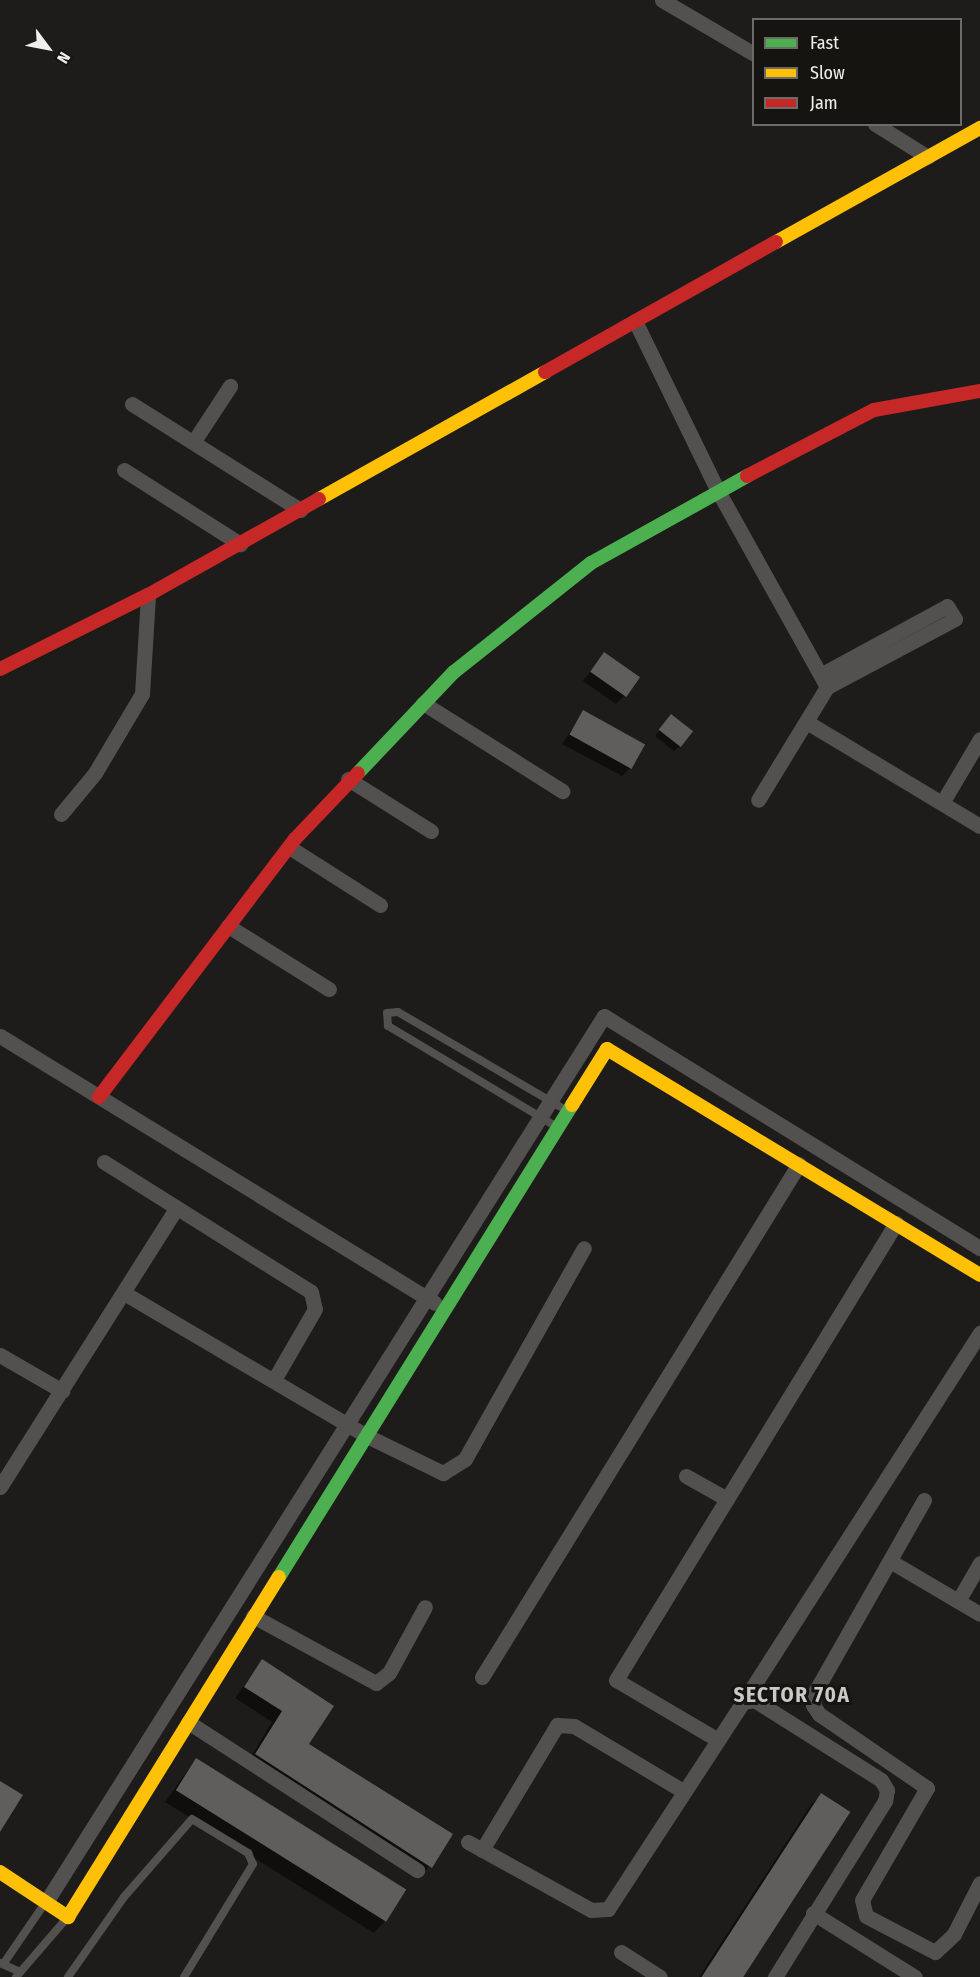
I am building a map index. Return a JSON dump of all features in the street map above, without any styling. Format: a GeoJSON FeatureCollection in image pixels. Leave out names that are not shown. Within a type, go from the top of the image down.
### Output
{"type":"FeatureCollection","features":[{"type":"Feature","properties":{"kind":"street"},"geometry":{"type":"LineString","coordinates":[[662,0],[752,53]]}},
{"type":"Feature","properties":{"kind":"street"},"geometry":{"type":"LineString","coordinates":[[878,126],[928,157]]}},
{"type":"Feature","properties":{"kind":"street"},"geometry":{"type":"LineString","coordinates":[[0,669],[148,595],[980,128]]}},
{"type":"Feature","properties":{"kind":"street"},"geometry":{"type":"LineString","coordinates":[[634,321],[718,491],[824,680]]}},
{"type":"Feature","properties":{"kind":"street"},"geometry":{"type":"LineString","coordinates":[[194,441],[231,386]]}},
{"type":"Feature","properties":{"kind":"street"},"geometry":{"type":"LineString","coordinates":[[99,1097],[289,847],[348,779],[453,672],[591,563],[718,491],[874,410],[980,390]]}},
{"type":"Feature","properties":{"kind":"street"},"geometry":{"type":"LineString","coordinates":[[132,404],[300,510]]}},
{"type":"Feature","properties":{"kind":"street"},"geometry":{"type":"LineString","coordinates":[[124,470],[240,544]]}},
{"type":"Feature","properties":{"kind":"street"},"geometry":{"type":"LineString","coordinates":[[61,814],[94,772],[142,694],[148,595]]}},
{"type":"Feature","properties":{"kind":"street"},"geometry":{"type":"LineString","coordinates":[[758,800],[810,724],[824,680],[947,606],[955,619],[824,680]]}},
{"type":"Feature","properties":{"kind":"street"},"geometry":{"type":"LineString","coordinates":[[423,703],[562,791]]}},
{"type":"Feature","properties":{"kind":"street"},"geometry":{"type":"LineString","coordinates":[[810,724],[980,826]]}},
{"type":"Feature","properties":{"kind":"street"},"geometry":{"type":"LineString","coordinates":[[942,803],[980,739]]}},
{"type":"Feature","properties":{"kind":"street"},"geometry":{"type":"LineString","coordinates":[[348,779],[431,831]]}},
{"type":"Feature","properties":{"kind":"street"},"geometry":{"type":"LineString","coordinates":[[289,847],[380,904]]}},
{"type":"Feature","properties":{"kind":"street"},"geometry":{"type":"LineString","coordinates":[[228,926],[329,989]]}},
{"type":"Feature","properties":{"kind":"street"},"geometry":{"type":"LineString","coordinates":[[46,1902],[604,1016],[980,1248]]}},
{"type":"Feature","properties":{"kind":"street"},"geometry":{"type":"LineString","coordinates":[[0,1036],[448,1310]]}},
{"type":"Feature","properties":{"kind":"street"},"geometry":{"type":"LineString","coordinates":[[0,1872],[68,1917],[254,1616],[561,1129],[607,1049],[980,1275]]}},
{"type":"Feature","properties":{"kind":"street"},"geometry":{"type":"LineString","coordinates":[[104,1162],[311,1292],[315,1309],[275,1378]]}},
{"type":"Feature","properties":{"kind":"street"},"geometry":{"type":"LineString","coordinates":[[482,1677],[799,1164]]}},
{"type":"Feature","properties":{"kind":"street"},"geometry":{"type":"LineString","coordinates":[[0,1487],[176,1209]]}},
{"type":"Feature","properties":{"kind":"street"},"geometry":{"type":"LineString","coordinates":[[718,1740],[616,1680],[896,1223]]}},
{"type":"Feature","properties":{"kind":"street"},"geometry":{"type":"LineString","coordinates":[[124,1293],[275,1378],[367,1436],[435,1473],[459,1466],[584,1248]]}},
{"type":"Feature","properties":{"kind":"street"},"geometry":{"type":"LineString","coordinates":[[468,1842],[591,1910],[608,1909],[980,1334]]}},
{"type":"Feature","properties":{"kind":"street"},"geometry":{"type":"LineString","coordinates":[[0,1355],[62,1391]]}},
{"type":"Feature","properties":{"kind":"street"},"geometry":{"type":"LineString","coordinates":[[686,1476],[727,1499]]}},
{"type":"Feature","properties":{"kind":"street"},"geometry":{"type":"LineString","coordinates":[[924,1500],[816,1690],[813,1705],[819,1714],[927,1788],[860,1909],[936,1952],[954,1934],[980,1883]]}},
{"type":"Feature","properties":{"kind":"street"},"geometry":{"type":"LineString","coordinates":[[890,1561],[980,1614]]}},
{"type":"Feature","properties":{"kind":"street"},"geometry":{"type":"LineString","coordinates":[[958,1601],[980,1563]]}},
{"type":"Feature","properties":{"kind":"street"},"geometry":{"type":"LineString","coordinates":[[254,1616],[376,1683],[389,1673],[425,1607]]}},
{"type":"Feature","properties":{"kind":"street"},"geometry":{"type":"LineString","coordinates":[[743,1702],[754,1700],[881,1780],[887,1790],[885,1801],[775,1977]]}},
{"type":"Feature","properties":{"kind":"street"},"geometry":{"type":"LineString","coordinates":[[188,1722],[417,1870]]}},
{"type":"Feature","properties":{"kind":"street"},"geometry":{"type":"LineString","coordinates":[[482,1850],[557,1725],[574,1726],[683,1791]]}},
{"type":"Feature","properties":{"kind":"street"},"geometry":{"type":"LineString","coordinates":[[813,1913],[915,1977]]}},
{"type":"Feature","properties":{"kind":"street"},"geometry":{"type":"LineString","coordinates":[[621,1952],[660,1977]]}},
{"type":"Feature","properties":{"kind":"lane"},"geometry":{"type":"LineString","coordinates":[[561,1129],[388,1026],[387,1013],[398,1012],[571,1112]]}},
{"type":"Feature","properties":{"kind":"lane"},"geometry":{"type":"LineString","coordinates":[[68,1977],[114,1910],[192,1819],[249,1853],[253,1864],[184,1977]]}},
{"type":"Feature","properties":{"kind":"lane"},"geometry":{"type":"LineString","coordinates":[[46,1902],[2,1963],[18,1975],[68,1917]]}},
{"type":"Feature","properties":{"kind":"building"},"geometry":{"type":"Polygon","coordinates":[[[604,652],[640,677],[626,697],[590,672],[604,652]]]}},
{"type":"Feature","properties":{"kind":"building"},"geometry":{"type":"Polygon","coordinates":[[[583,710],[645,744],[632,769],[569,734],[583,710]]]}},
{"type":"Feature","properties":{"kind":"building"},"geometry":{"type":"Polygon","coordinates":[[[671,714],[693,731],[681,747],[659,730],[671,714]]]}},
{"type":"Feature","properties":{"kind":"building"},"geometry":{"type":"Polygon","coordinates":[[[262,1659],[334,1706],[309,1744],[453,1834],[432,1868],[255,1754],[282,1711],[244,1687],[262,1659]]]}},
{"type":"Feature","properties":{"kind":"building"},"geometry":{"type":"Polygon","coordinates":[[[196,1758],[406,1889],[386,1922],[176,1790],[196,1758]]]}},
{"type":"Feature","properties":{"kind":"building"},"geometry":{"type":"Polygon","coordinates":[[[0,1781],[23,1795],[0,1832],[0,1781]]]}},
{"type":"Feature","properties":{"kind":"building"},"geometry":{"type":"Polygon","coordinates":[[[821,1793],[850,1812],[743,1977],[702,1977],[821,1793]]]}},
{"type":"Feature","properties":{"kind":"traffic: fast"},"geometry":{"type":"LineString","coordinates":[[358,773],[454,672],[591,563],[747,476]]}},
{"type":"Feature","properties":{"kind":"traffic: fast"},"geometry":{"type":"LineString","coordinates":[[279,1577],[572,1105]]}},
{"type":"Feature","properties":{"kind":"traffic: slow"},"geometry":{"type":"LineString","coordinates":[[776,242],[980,128]]}},
{"type":"Feature","properties":{"kind":"traffic: slow"},"geometry":{"type":"LineString","coordinates":[[319,499],[545,372]]}},
{"type":"Feature","properties":{"kind":"traffic: slow"},"geometry":{"type":"LineString","coordinates":[[572,1105],[607,1049],[980,1275]]}},
{"type":"Feature","properties":{"kind":"traffic: slow"},"geometry":{"type":"LineString","coordinates":[[0,1872],[68,1917],[279,1577]]}},
{"type":"Feature","properties":{"kind":"traffic: jam"},"geometry":{"type":"LineString","coordinates":[[545,372],[776,242]]}},
{"type":"Feature","properties":{"kind":"traffic: jam"},"geometry":{"type":"LineString","coordinates":[[747,476],[874,410],[980,391]]}},
{"type":"Feature","properties":{"kind":"traffic: jam"},"geometry":{"type":"LineString","coordinates":[[0,669],[148,595],[319,499]]}},
{"type":"Feature","properties":{"kind":"traffic: jam"},"geometry":{"type":"LineString","coordinates":[[99,1097],[295,839],[358,773]]}},
{"type":"Feature","properties":{"kind":"district","name":"SECTOR 70A"},"geometry":{"type":"Point","coordinates":[792,1695]}}]}
